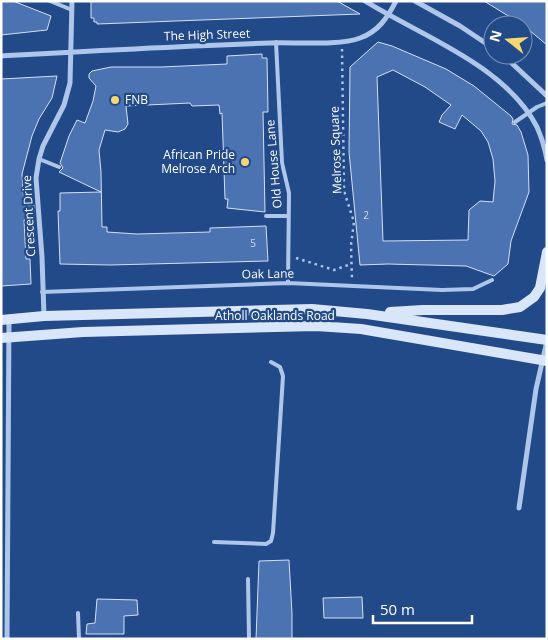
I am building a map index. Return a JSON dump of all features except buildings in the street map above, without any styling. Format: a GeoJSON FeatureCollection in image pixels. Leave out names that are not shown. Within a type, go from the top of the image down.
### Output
{"type":"FeatureCollection","features":[{"type":"Feature","properties":{"kind":"street","name":"Crescent Drive"},"geometry":{"type":"LineString","coordinates":[[44,316],[36,178],[43,146],[68,95],[71,79],[72,1]]}},
{"type":"Feature","properties":{"kind":"street"},"geometry":{"type":"LineString","coordinates":[[365,1],[389,16],[421,31],[490,74],[513,94],[528,112],[537,128],[544,145],[547,160]]}},
{"type":"Feature","properties":{"kind":"street","name":"The High Street"},"geometry":{"type":"LineString","coordinates":[[1,56],[276,42],[342,42],[360,38],[372,32],[389,16],[396,1]]}},
{"type":"Feature","properties":{"kind":"street"},"geometry":{"type":"LineString","coordinates":[[414,1],[460,26],[483,41]]}},
{"type":"Feature","properties":{"kind":"street"},"geometry":{"type":"LineString","coordinates":[[514,65],[547,96]]}},
{"type":"Feature","properties":{"kind":"street"},"geometry":{"type":"LineString","coordinates":[[367,314],[423,310],[502,310],[520,307],[534,297],[540,288],[547,252]]}},
{"type":"Feature","properties":{"kind":"street","name":"Atholl Oaklands Road"},"geometry":{"type":"LineString","coordinates":[[5,319],[44,316],[312,309],[367,314],[547,341]]}},
{"type":"Feature","properties":{"kind":"street"},"geometry":{"type":"LineString","coordinates":[[5,319],[7,639]]}},
{"type":"Feature","properties":{"kind":"street","name":"Atholl Oaklands Road"},"geometry":{"type":"LineString","coordinates":[[5,338],[83,332],[316,326],[361,329],[545,361]]}},
{"type":"Feature","properties":{"kind":"street"},"geometry":{"type":"LineString","coordinates":[[518,508],[536,389],[545,361],[547,341]]}},
{"type":"Feature","properties":{"kind":"lane"},"geometry":{"type":"LineString","coordinates":[[50,1],[72,10]]}},
{"type":"Feature","properties":{"kind":"lane","name":"Old House Lane"},"geometry":{"type":"LineString","coordinates":[[276,42],[282,163],[289,193],[288,283]]}},
{"type":"Feature","properties":{"kind":"lane"},"geometry":{"type":"LineString","coordinates":[[515,122],[528,112],[547,103]]}},
{"type":"Feature","properties":{"kind":"lane"},"geometry":{"type":"LineString","coordinates":[[39,159],[60,167]]}},
{"type":"Feature","properties":{"kind":"lane"},"geometry":{"type":"LineString","coordinates":[[266,216],[288,216]]}},
{"type":"Feature","properties":{"kind":"lane","name":"Oak Lane"},"geometry":{"type":"LineString","coordinates":[[42,292],[288,283],[442,290],[473,289],[492,280]]}},
{"type":"Feature","properties":{"kind":"lane"},"geometry":{"type":"LineString","coordinates":[[214,542],[266,544],[271,541],[283,376],[280,367],[271,362]]}},
{"type":"Feature","properties":{"kind":"lane"},"geometry":{"type":"LineString","coordinates":[[248,579],[249,639]]}},
{"type":"Feature","properties":{"kind":"lane"},"geometry":{"type":"LineString","coordinates":[[78,613],[79,639]]}},
{"type":"Feature","properties":{"kind":"path","name":"Melrose Square"},"geometry":{"type":"LineString","coordinates":[[342,42],[344,191],[354,222],[351,245],[353,286]]}},
{"type":"Feature","properties":{"kind":"path"},"geometry":{"type":"LineString","coordinates":[[338,192],[344,191]]}},
{"type":"Feature","properties":{"kind":"path"},"geometry":{"type":"LineString","coordinates":[[288,258],[296,258],[334,270],[351,264]]}},
{"type":"Feature","properties":{"kind":"place","name":"FNB"},"geometry":{"type":"Point","coordinates":[115,100]}},
{"type":"Feature","properties":{"kind":"place","name":"African Pride Melrose Arch"},"geometry":{"type":"Point","coordinates":[245,162]}}]}
